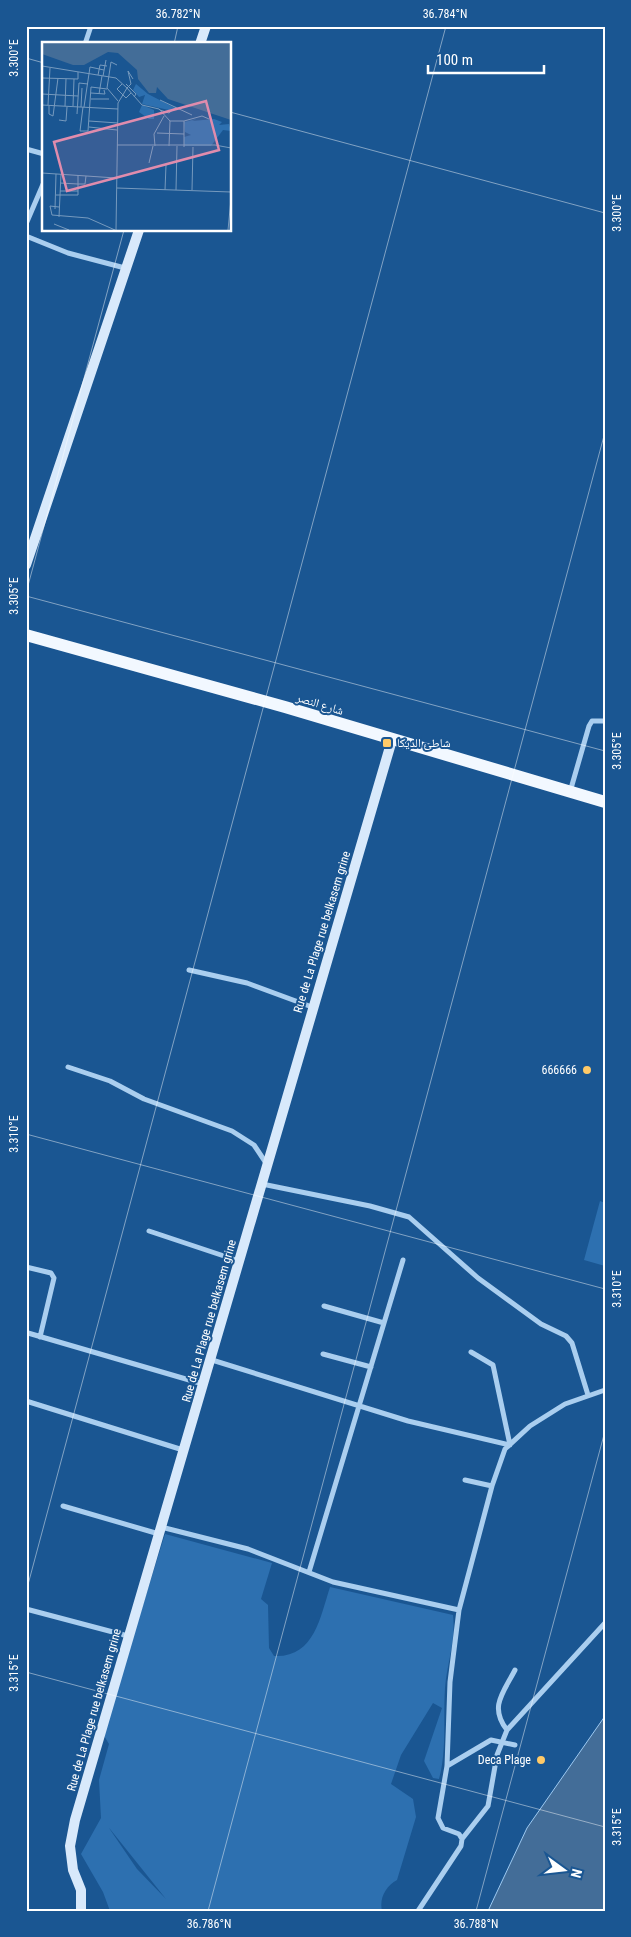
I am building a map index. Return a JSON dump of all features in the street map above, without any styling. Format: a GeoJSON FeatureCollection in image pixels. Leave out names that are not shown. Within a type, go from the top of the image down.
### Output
{"type":"FeatureCollection","features":[{"type":"Feature","properties":{"kind":"main road","name":"شارع النصر"},"geometry":{"type":"LineString","coordinates":[[26,635],[285,707],[605,802]]}},
{"type":"Feature","properties":{"kind":"street"},"geometry":{"type":"LineString","coordinates":[[87,42],[91,26]]}},
{"type":"Feature","properties":{"kind":"street"},"geometry":{"type":"LineString","coordinates":[[201,42],[206,26]]}},
{"type":"Feature","properties":{"kind":"street"},"geometry":{"type":"LineString","coordinates":[[26,149],[42,153]]}},
{"type":"Feature","properties":{"kind":"street"},"geometry":{"type":"LineString","coordinates":[[26,224],[41,198]]}},
{"type":"Feature","properties":{"kind":"street"},"geometry":{"type":"LineString","coordinates":[[26,565],[137,231]]}},
{"type":"Feature","properties":{"kind":"street"},"geometry":{"type":"LineString","coordinates":[[26,236],[68,253],[125,268]]}},
{"type":"Feature","properties":{"kind":"street"},"geometry":{"type":"LineString","coordinates":[[570,793],[589,726],[592,721],[605,721]]}},
{"type":"Feature","properties":{"kind":"street","name":"Rue de La Plage rue belkasem grine"},"geometry":{"type":"LineString","coordinates":[[81,1911],[81,1890],[73,1870],[70,1846],[75,1820],[128,1636],[212,1360],[312,1007],[392,740]]}},
{"type":"Feature","properties":{"kind":"street"},"geometry":{"type":"LineString","coordinates":[[189,970],[254,985],[312,1007]]}},
{"type":"Feature","properties":{"kind":"street"},"geometry":{"type":"LineString","coordinates":[[68,1068],[110,1081],[144,1099],[232,1131],[254,1145],[267,1164]]}},
{"type":"Feature","properties":{"kind":"street"},"geometry":{"type":"LineString","coordinates":[[261,1184],[370,1206],[409,1217],[478,1278],[541,1324],[566,1336],[572,1343],[588,1395]]}},
{"type":"Feature","properties":{"kind":"street"},"geometry":{"type":"LineString","coordinates":[[149,1231],[239,1260]]}},
{"type":"Feature","properties":{"kind":"street"},"geometry":{"type":"LineString","coordinates":[[309,1572],[403,1260]]}},
{"type":"Feature","properties":{"kind":"street"},"geometry":{"type":"LineString","coordinates":[[26,1267],[51,1273],[54,1278],[40,1337]]}},
{"type":"Feature","properties":{"kind":"street"},"geometry":{"type":"LineString","coordinates":[[324,1306],[384,1323]]}},
{"type":"Feature","properties":{"kind":"street"},"geometry":{"type":"LineString","coordinates":[[28,1334],[204,1384]]}},
{"type":"Feature","properties":{"kind":"street"},"geometry":{"type":"LineString","coordinates":[[471,1352],[492,1364],[510,1445]]}},
{"type":"Feature","properties":{"kind":"street"},"geometry":{"type":"LineString","coordinates":[[324,1354],[371,1366]]}},
{"type":"Feature","properties":{"kind":"street"},"geometry":{"type":"LineString","coordinates":[[212,1360],[408,1421],[510,1445]]}},
{"type":"Feature","properties":{"kind":"street"},"geometry":{"type":"LineString","coordinates":[[462,1839],[459,1834],[443,1828],[438,1818],[446,1766],[450,1682],[459,1610],[492,1486],[502,1456],[516,1437],[564,1404],[605,1390]]}},
{"type":"Feature","properties":{"kind":"street"},"geometry":{"type":"LineString","coordinates":[[26,1402],[184,1451]]}},
{"type":"Feature","properties":{"kind":"street"},"geometry":{"type":"LineString","coordinates":[[466,1480],[492,1486]]}},
{"type":"Feature","properties":{"kind":"street"},"geometry":{"type":"LineString","coordinates":[[63,1506],[248,1549],[333,1582],[459,1610]]}},
{"type":"Feature","properties":{"kind":"street"},"geometry":{"type":"LineString","coordinates":[[26,1609],[128,1636]]}},
{"type":"Feature","properties":{"kind":"street"},"geometry":{"type":"LineString","coordinates":[[418,1911],[461,1846],[462,1839],[488,1806],[496,1755],[507,1730],[605,1623]]}},
{"type":"Feature","properties":{"kind":"street"},"geometry":{"type":"LineString","coordinates":[[507,1730],[498,1718],[497,1711],[501,1697],[515,1670]]}},
{"type":"Feature","properties":{"kind":"street"},"geometry":{"type":"LineString","coordinates":[[446,1766],[491,1740],[515,1745]]}},
{"type":"Feature","properties":{"kind":"shaded area"},"geometry":{"type":"Polygon","coordinates":[[[600,1201],[605,1203],[605,1266],[584,1260],[600,1201]]]}},
{"type":"Feature","properties":{"kind":"shaded area"},"geometry":{"type":"Polygon","coordinates":[[[165,1534],[272,1563],[261,1599],[268,1605],[269,1648],[274,1656],[287,1655],[307,1643],[323,1611],[330,1587],[453,1615],[454,1624],[445,1688],[443,1757],[439,1779],[433,1778],[424,1761],[442,1708],[433,1703],[401,1755],[391,1784],[413,1799],[416,1817],[397,1880],[387,1889],[383,1897],[382,1911],[110,1911],[103,1892],[81,1854],[101,1818],[99,1780],[109,1744],[103,1734],[165,1534]],[[109,1828],[137,1869],[166,1899],[109,1828]]]}},
{"type":"Feature","properties":{"kind":"shaded area"},"geometry":{"type":"Polygon","coordinates":[[[605,1716],[605,1911],[488,1911],[527,1828],[605,1716]]]}},
{"type":"Feature","properties":{"kind":"place","name":"شاطئ الديكا"},"geometry":{"type":"Point","coordinates":[387,743]}},
{"type":"Feature","properties":{"kind":"place","name":"666666"},"geometry":{"type":"Point","coordinates":[587,1070]}},
{"type":"Feature","properties":{"kind":"place","name":"Deca Plage"},"geometry":{"type":"Point","coordinates":[541,1760]}}]}
